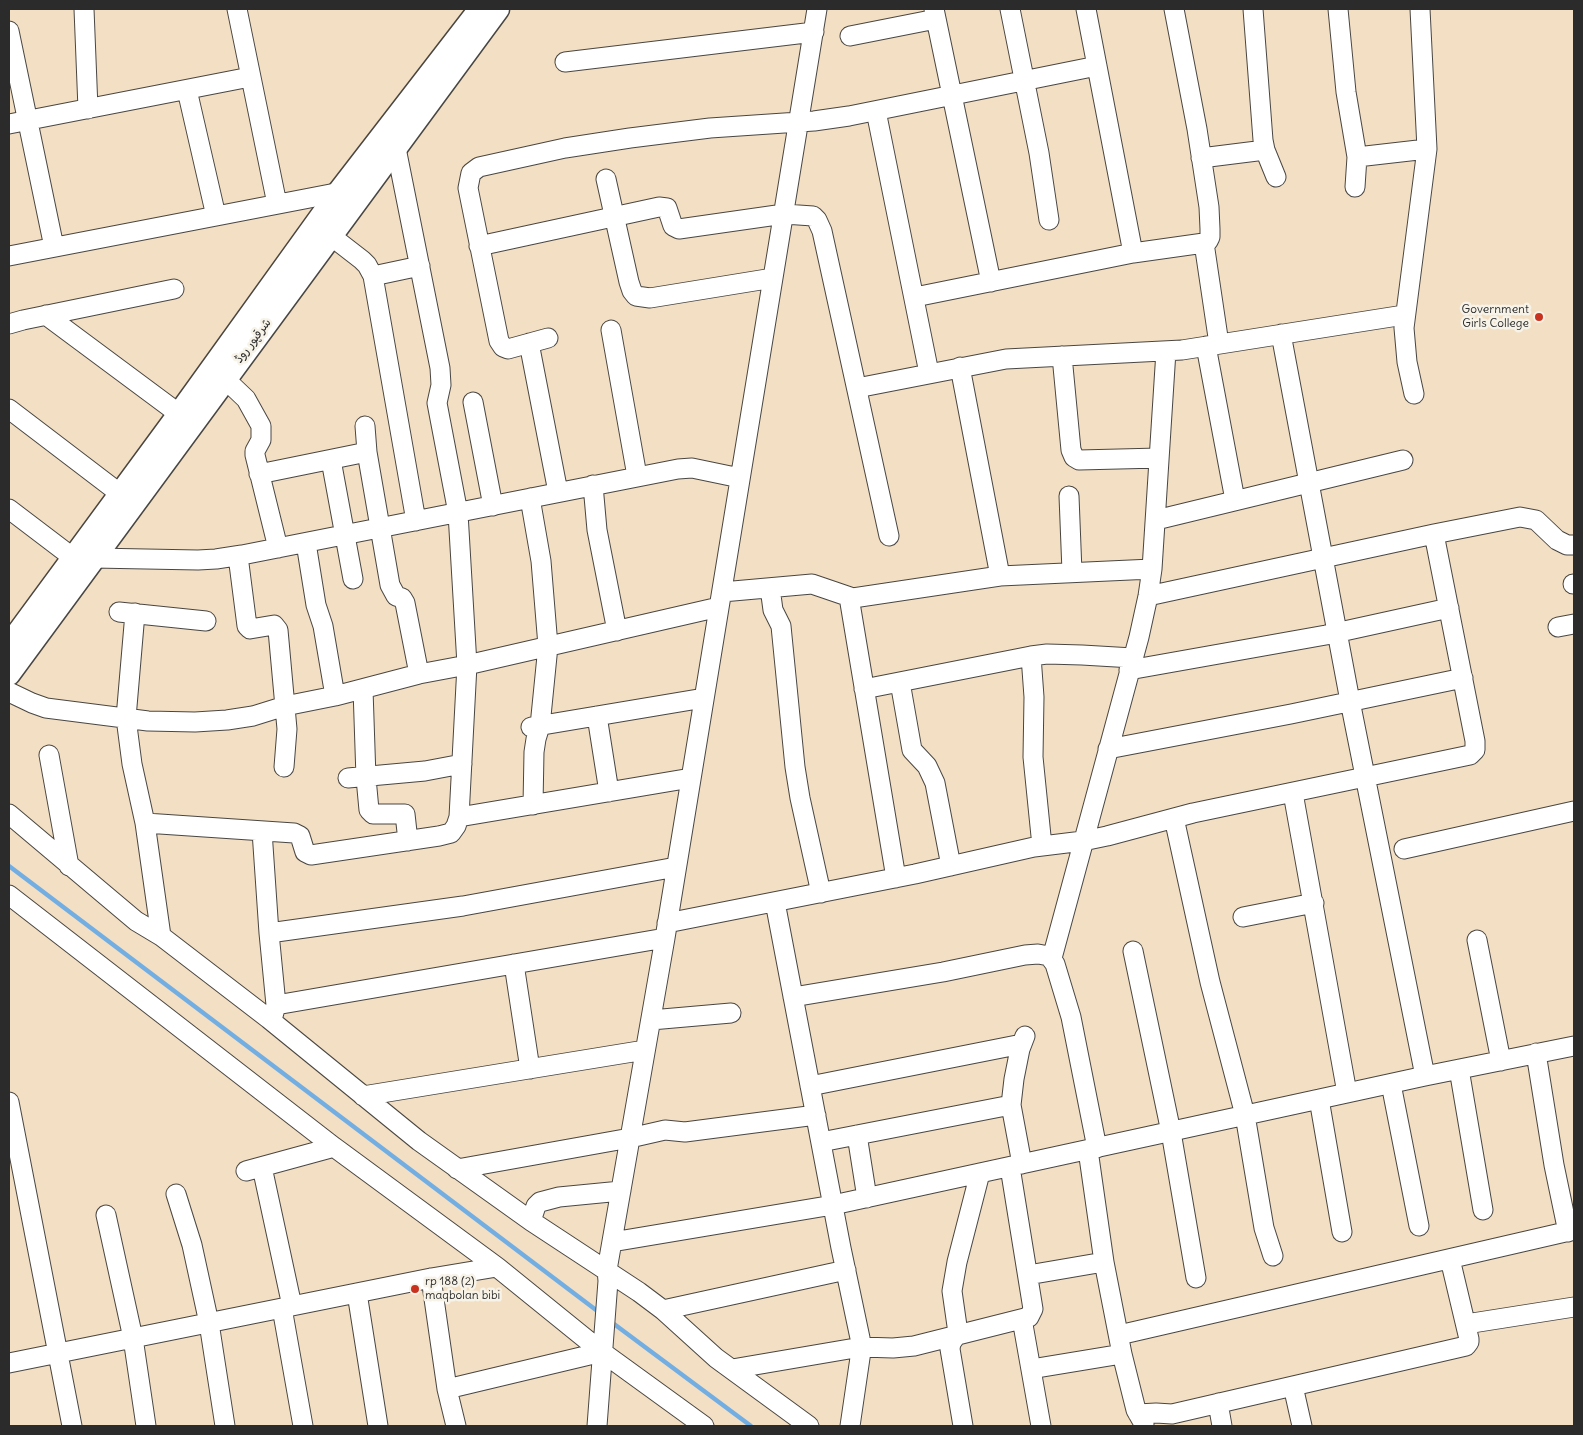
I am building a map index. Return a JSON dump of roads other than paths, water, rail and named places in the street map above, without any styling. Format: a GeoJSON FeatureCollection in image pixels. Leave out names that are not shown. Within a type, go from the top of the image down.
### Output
{"type":"FeatureCollection","features":[{"type":"Feature","properties":{"kind":"main road","name":"شرقپور روڈ"},"geometry":{"type":"LineString","coordinates":[[9,676],[84,561],[127,498],[186,419],[338,193],[480,9]]}},
{"type":"Feature","properties":{"kind":"main road","name":"شرقپور روڈ"},"geometry":{"type":"LineString","coordinates":[[186,419],[226,379],[498,9]]}},
{"type":"Feature","properties":{"kind":"main road","name":"شرقپور روڈ"},"geometry":{"type":"LineString","coordinates":[[9,645],[84,561]]}},
{"type":"Feature","properties":{"kind":"street"},"geometry":{"type":"LineString","coordinates":[[84,9],[88,109]]}},
{"type":"Feature","properties":{"kind":"street"},"geometry":{"type":"LineString","coordinates":[[237,9],[277,204]]}},
{"type":"Feature","properties":{"kind":"street"},"geometry":{"type":"LineString","coordinates":[[597,1426],[607,1276],[612,1242],[666,931],[817,9]]}},
{"type":"Feature","properties":{"kind":"street"},"geometry":{"type":"LineString","coordinates":[[1010,9],[1025,81],[1049,220]]}},
{"type":"Feature","properties":{"kind":"street"},"geometry":{"type":"LineString","coordinates":[[1086,9],[1134,253]]}},
{"type":"Feature","properties":{"kind":"street"},"geometry":{"type":"LineString","coordinates":[[914,297],[1134,253],[1204,243],[1210,240],[1201,158],[1174,9]]}},
{"type":"Feature","properties":{"kind":"street"},"geometry":{"type":"LineString","coordinates":[[1253,9],[1265,150],[1276,177]]}},
{"type":"Feature","properties":{"kind":"street"},"geometry":{"type":"LineString","coordinates":[[1338,9],[1346,92],[1357,157],[1355,187]]}},
{"type":"Feature","properties":{"kind":"street"},"geometry":{"type":"LineString","coordinates":[[1414,394],[1404,338],[1404,314],[1427,149],[1420,9]]}},
{"type":"Feature","properties":{"kind":"street"},"geometry":{"type":"LineString","coordinates":[[850,36],[935,14],[991,282]]}},
{"type":"Feature","properties":{"kind":"street"},"geometry":{"type":"LineString","coordinates":[[9,31],[18,122],[54,247]]}},
{"type":"Feature","properties":{"kind":"street"},"geometry":{"type":"LineString","coordinates":[[565,62],[814,32]]}},
{"type":"Feature","properties":{"kind":"street"},"geometry":{"type":"LineString","coordinates":[[548,338],[508,349],[503,347],[499,341],[468,183],[471,173],[484,165],[565,148],[630,138],[710,128],[814,121],[876,111],[1097,66]]}},
{"type":"Feature","properties":{"kind":"street"},"geometry":{"type":"LineString","coordinates":[[18,122],[250,77]]}},
{"type":"Feature","properties":{"kind":"street"},"geometry":{"type":"LineString","coordinates":[[187,90],[216,216]]}},
{"type":"Feature","properties":{"kind":"street"},"geometry":{"type":"LineString","coordinates":[[876,111],[929,374]]}},
{"type":"Feature","properties":{"kind":"street"},"geometry":{"type":"LineString","coordinates":[[144,823],[297,834],[302,838],[305,852],[312,855],[450,833],[456,826],[459,817],[467,665],[458,513],[437,403],[441,378],[440,368],[396,148]]}},
{"type":"Feature","properties":{"kind":"street"},"geometry":{"type":"LineString","coordinates":[[1357,157],[1427,149]]}},
{"type":"Feature","properties":{"kind":"street"},"geometry":{"type":"LineString","coordinates":[[1201,158],[1265,150]]}},
{"type":"Feature","properties":{"kind":"street"},"geometry":{"type":"LineString","coordinates":[[606,179],[629,282],[632,291],[638,297],[650,298],[773,278]]}},
{"type":"Feature","properties":{"kind":"street"},"geometry":{"type":"LineString","coordinates":[[9,256],[367,187]]}},
{"type":"Feature","properties":{"kind":"street"},"geometry":{"type":"LineString","coordinates":[[480,246],[652,207],[664,207],[668,210],[673,227],[678,229],[784,214],[813,216],[822,231],[889,536]]}},
{"type":"Feature","properties":{"kind":"street"},"geometry":{"type":"LineString","coordinates":[[331,236],[362,260],[373,276],[416,521]]}},
{"type":"Feature","properties":{"kind":"street"},"geometry":{"type":"LineString","coordinates":[[1204,243],[1213,345],[1235,500]]}},
{"type":"Feature","properties":{"kind":"street"},"geometry":{"type":"LineString","coordinates":[[373,276],[420,266]]}},
{"type":"Feature","properties":{"kind":"street"},"geometry":{"type":"LineString","coordinates":[[9,324],[174,289]]}},
{"type":"Feature","properties":{"kind":"street"},"geometry":{"type":"LineString","coordinates":[[856,388],[1006,359],[1166,351],[1404,314]]}},
{"type":"Feature","properties":{"kind":"street"},"geometry":{"type":"LineString","coordinates":[[46,315],[186,419]]}},
{"type":"Feature","properties":{"kind":"street"},"geometry":{"type":"LineString","coordinates":[[611,330],[637,476]]}},
{"type":"Feature","properties":{"kind":"street"},"geometry":{"type":"LineString","coordinates":[[1281,334],[1350,701],[1425,1076]]}},
{"type":"Feature","properties":{"kind":"street"},"geometry":{"type":"LineString","coordinates":[[530,343],[558,492]]}},
{"type":"Feature","properties":{"kind":"street"},"geometry":{"type":"LineString","coordinates":[[1052,958],[1139,637],[1148,596],[1156,520],[1166,351]]}},
{"type":"Feature","properties":{"kind":"street"},"geometry":{"type":"LineString","coordinates":[[1062,356],[1071,450],[1074,457],[1079,460],[1159,458]]}},
{"type":"Feature","properties":{"kind":"street"},"geometry":{"type":"LineString","coordinates":[[960,367],[1000,576]]}},
{"type":"Feature","properties":{"kind":"street"},"geometry":{"type":"LineString","coordinates":[[226,379],[246,399],[261,426],[261,440],[255,451],[278,548]]}},
{"type":"Feature","properties":{"kind":"street"},"geometry":{"type":"LineString","coordinates":[[473,402],[492,506]]}},
{"type":"Feature","properties":{"kind":"street"},"geometry":{"type":"LineString","coordinates":[[9,409],[127,498]]}},
{"type":"Feature","properties":{"kind":"street"},"geometry":{"type":"LineString","coordinates":[[365,426],[367,452],[390,586],[396,596],[402,598],[405,603],[419,674]]}},
{"type":"Feature","properties":{"kind":"street"},"geometry":{"type":"LineString","coordinates":[[259,474],[367,452]]}},
{"type":"Feature","properties":{"kind":"street"},"geometry":{"type":"LineString","coordinates":[[331,460],[353,579]]}},
{"type":"Feature","properties":{"kind":"street"},"geometry":{"type":"LineString","coordinates":[[1156,520],[1403,460]]}},
{"type":"Feature","properties":{"kind":"street"},"geometry":{"type":"LineString","coordinates":[[9,509],[84,561],[198,560],[238,556],[678,469],[692,468],[740,478]]}},
{"type":"Feature","properties":{"kind":"street"},"geometry":{"type":"LineString","coordinates":[[593,485],[597,530],[617,631]]}},
{"type":"Feature","properties":{"kind":"street"},"geometry":{"type":"LineString","coordinates":[[1068,496],[1072,572]]}},
{"type":"Feature","properties":{"kind":"street"},"geometry":{"type":"LineString","coordinates":[[530,498],[540,561],[548,646],[536,727],[533,805]]}},
{"type":"Feature","properties":{"kind":"street"},"geometry":{"type":"LineString","coordinates":[[1148,596],[1520,517],[1536,520],[1557,540],[1567,545],[1574,545]]}},
{"type":"Feature","properties":{"kind":"street"},"geometry":{"type":"LineString","coordinates":[[273,1012],[514,964],[666,931],[775,902],[1042,846],[1083,841],[1174,818],[1466,756],[1474,752],[1476,748],[1475,741],[1434,534]]}},
{"type":"Feature","properties":{"kind":"street"},"geometry":{"type":"LineString","coordinates":[[306,543],[316,605],[323,626],[335,696]]}},
{"type":"Feature","properties":{"kind":"street"},"geometry":{"type":"LineString","coordinates":[[238,556],[247,626],[250,629],[274,625],[278,630],[287,736],[284,767]]}},
{"type":"Feature","properties":{"kind":"street"},"geometry":{"type":"LineString","coordinates":[[9,676],[32,703],[46,708],[166,723],[195,722],[253,716],[285,706],[335,696],[419,674],[617,631],[720,600],[770,588],[812,584],[849,597],[1000,576],[1152,569]]}},
{"type":"Feature","properties":{"kind":"street"},"geometry":{"type":"LineString","coordinates":[[770,588],[773,610],[781,626],[795,768],[800,798],[821,893]]}},
{"type":"Feature","properties":{"kind":"street"},"geometry":{"type":"LineString","coordinates":[[849,597],[896,878]]}},
{"type":"Feature","properties":{"kind":"street"},"geometry":{"type":"LineString","coordinates":[[864,689],[1047,654],[1082,655],[1131,664],[1337,632],[1449,608]]}},
{"type":"Feature","properties":{"kind":"street"},"geometry":{"type":"LineString","coordinates":[[161,936],[126,718],[127,612],[206,621]]}},
{"type":"Feature","properties":{"kind":"street"},"geometry":{"type":"LineString","coordinates":[[1031,656],[1034,697],[1033,757],[1042,846]]}},
{"type":"Feature","properties":{"kind":"street"},"geometry":{"type":"LineString","coordinates":[[1108,749],[1463,678]]}},
{"type":"Feature","properties":{"kind":"street"},"geometry":{"type":"LineString","coordinates":[[900,682],[912,750],[927,766],[935,783],[951,866]]}},
{"type":"Feature","properties":{"kind":"street"},"geometry":{"type":"LineString","coordinates":[[363,689],[357,778],[370,812],[373,814],[404,814],[406,816],[408,841]]}},
{"type":"Feature","properties":{"kind":"street"},"geometry":{"type":"LineString","coordinates":[[536,727],[704,698]]}},
{"type":"Feature","properties":{"kind":"street"},"geometry":{"type":"LineString","coordinates":[[597,716],[609,792]]}},
{"type":"Feature","properties":{"kind":"street"},"geometry":{"type":"LineString","coordinates":[[49,755],[69,866]]}},
{"type":"Feature","properties":{"kind":"street"},"geometry":{"type":"LineString","coordinates":[[357,778],[425,771],[462,764]]}},
{"type":"Feature","properties":{"kind":"street"},"geometry":{"type":"LineString","coordinates":[[459,817],[691,778]]}},
{"type":"Feature","properties":{"kind":"street"},"geometry":{"type":"LineString","coordinates":[[1293,793],[1347,1093]]}},
{"type":"Feature","properties":{"kind":"street"},"geometry":{"type":"LineString","coordinates":[[1404,848],[1574,811]]}},
{"type":"Feature","properties":{"kind":"street"},"geometry":{"type":"LineString","coordinates":[[9,814],[136,921],[273,1012],[363,1096],[457,1169],[607,1276],[662,1310],[732,1369],[810,1426]]}},
{"type":"Feature","properties":{"kind":"street"},"geometry":{"type":"LineString","coordinates":[[1174,818],[1210,982],[1245,1115],[1264,1228],[1273,1256]]}},
{"type":"Feature","properties":{"kind":"street"},"geometry":{"type":"LineString","coordinates":[[262,831],[273,1012]]}},
{"type":"Feature","properties":{"kind":"street"},"geometry":{"type":"LineString","coordinates":[[268,933],[463,906],[676,867]]}},
{"type":"Feature","properties":{"kind":"street"},"geometry":{"type":"LineString","coordinates":[[9,895],[334,1147],[497,1267],[686,1420],[704,1426]]}},
{"type":"Feature","properties":{"kind":"street"},"geometry":{"type":"LineString","coordinates":[[775,902],[858,1326],[860,1347],[850,1426]]}},
{"type":"Feature","properties":{"kind":"street"},"geometry":{"type":"LineString","coordinates":[[1243,917],[1314,903]]}},
{"type":"Feature","properties":{"kind":"street"},"geometry":{"type":"LineString","coordinates":[[1477,940],[1501,1061]]}},
{"type":"Feature","properties":{"kind":"street"},"geometry":{"type":"LineString","coordinates":[[1133,951],[1171,1132],[1196,1278]]}},
{"type":"Feature","properties":{"kind":"street"},"geometry":{"type":"LineString","coordinates":[[793,997],[943,972],[1025,955],[1043,954],[1052,958],[1071,1018],[1092,1149],[1104,1262],[1120,1344],[1142,1420],[1462,1347],[1469,1341],[1450,1259]]}},
{"type":"Feature","properties":{"kind":"street"},"geometry":{"type":"LineString","coordinates":[[514,964],[530,1069]]}},
{"type":"Feature","properties":{"kind":"street"},"geometry":{"type":"LineString","coordinates":[[651,1020],[732,1013]]}},
{"type":"Feature","properties":{"kind":"street"},"geometry":{"type":"LineString","coordinates":[[732,1369],[860,1347],[893,1348],[914,1346],[1029,1317],[1033,1312],[1011,1105],[1014,1079],[1024,1040],[810,1086]]}},
{"type":"Feature","properties":{"kind":"street"},"geometry":{"type":"LineString","coordinates":[[612,1242],[833,1205],[1425,1076],[1574,1046]]}},
{"type":"Feature","properties":{"kind":"street"},"geometry":{"type":"LineString","coordinates":[[363,1096],[645,1050]]}},
{"type":"Feature","properties":{"kind":"street"},"geometry":{"type":"LineString","coordinates":[[1031,1369],[1120,1344],[1450,1259],[1571,1231],[1554,1166],[1536,1054]]}},
{"type":"Feature","properties":{"kind":"street"},"geometry":{"type":"LineString","coordinates":[[1459,1069],[1483,1210]]}},
{"type":"Feature","properties":{"kind":"street"},"geometry":{"type":"LineString","coordinates":[[1391,1084],[1419,1226]]}},
{"type":"Feature","properties":{"kind":"street"},"geometry":{"type":"LineString","coordinates":[[1319,1100],[1342,1232]]}},
{"type":"Feature","properties":{"kind":"street"},"geometry":{"type":"LineString","coordinates":[[9,1102],[72,1426]]}},
{"type":"Feature","properties":{"kind":"street"},"geometry":{"type":"LineString","coordinates":[[821,1142],[1011,1105]]}},
{"type":"Feature","properties":{"kind":"street"},"geometry":{"type":"LineString","coordinates":[[457,1169],[665,1130],[685,1132],[816,1115]]}},
{"type":"Feature","properties":{"kind":"street"},"geometry":{"type":"LineString","coordinates":[[857,1135],[867,1198]]}},
{"type":"Feature","properties":{"kind":"street"},"geometry":{"type":"LineString","coordinates":[[303,1426],[287,1307],[254,1169],[334,1147]]}},
{"type":"Feature","properties":{"kind":"street"},"geometry":{"type":"LineString","coordinates":[[963,1426],[950,1349],[958,1327],[952,1291],[953,1279],[980,1173]]}},
{"type":"Feature","properties":{"kind":"street"},"geometry":{"type":"LineString","coordinates":[[531,1222],[536,1206],[540,1202],[559,1197],[621,1191]]}},
{"type":"Feature","properties":{"kind":"street"},"geometry":{"type":"LineString","coordinates":[[176,1194],[192,1245],[209,1323],[225,1426]]}},
{"type":"Feature","properties":{"kind":"street"},"geometry":{"type":"LineString","coordinates":[[106,1215],[133,1338],[146,1426]]}},
{"type":"Feature","properties":{"kind":"street"},"geometry":{"type":"LineString","coordinates":[[1028,1275],[1104,1262]]}},
{"type":"Feature","properties":{"kind":"street"},"geometry":{"type":"LineString","coordinates":[[9,1363],[431,1278],[497,1267]]}},
{"type":"Feature","properties":{"kind":"street"},"geometry":{"type":"LineString","coordinates":[[662,1310],[846,1270]]}},
{"type":"Feature","properties":{"kind":"street"},"geometry":{"type":"LineString","coordinates":[[431,1278],[447,1389],[456,1426]]}},
{"type":"Feature","properties":{"kind":"street"},"geometry":{"type":"LineString","coordinates":[[357,1293],[378,1426]]}},
{"type":"Feature","properties":{"kind":"street"},"geometry":{"type":"LineString","coordinates":[[1466,1324],[1574,1307]]}},
{"type":"Feature","properties":{"kind":"street"},"geometry":{"type":"LineString","coordinates":[[1022,1319],[1041,1426]]}},
{"type":"Feature","properties":{"kind":"street"},"geometry":{"type":"LineString","coordinates":[[447,1389],[602,1352]]}},
{"type":"Feature","properties":{"kind":"street"},"geometry":{"type":"LineString","coordinates":[[1293,1386],[1302,1426]]}},
{"type":"Feature","properties":{"kind":"street"},"geometry":{"type":"LineString","coordinates":[[1218,1403],[1222,1426]]}},
{"type":"Feature","properties":{"kind":"waterway"},"geometry":{"type":"LineString","coordinates":[[9,866],[600,1313]]}},
{"type":"Feature","properties":{"kind":"waterway"},"geometry":{"type":"LineString","coordinates":[[610,1321],[751,1426]]}},
{"type":"Feature","properties":{"kind":"place","name":"Government Girls College"},"geometry":{"type":"Point","coordinates":[1539,317]}},
{"type":"Feature","properties":{"kind":"place","name":"rp 188 (2) maqbolan bibi"},"geometry":{"type":"Point","coordinates":[415,1289]}}]}
